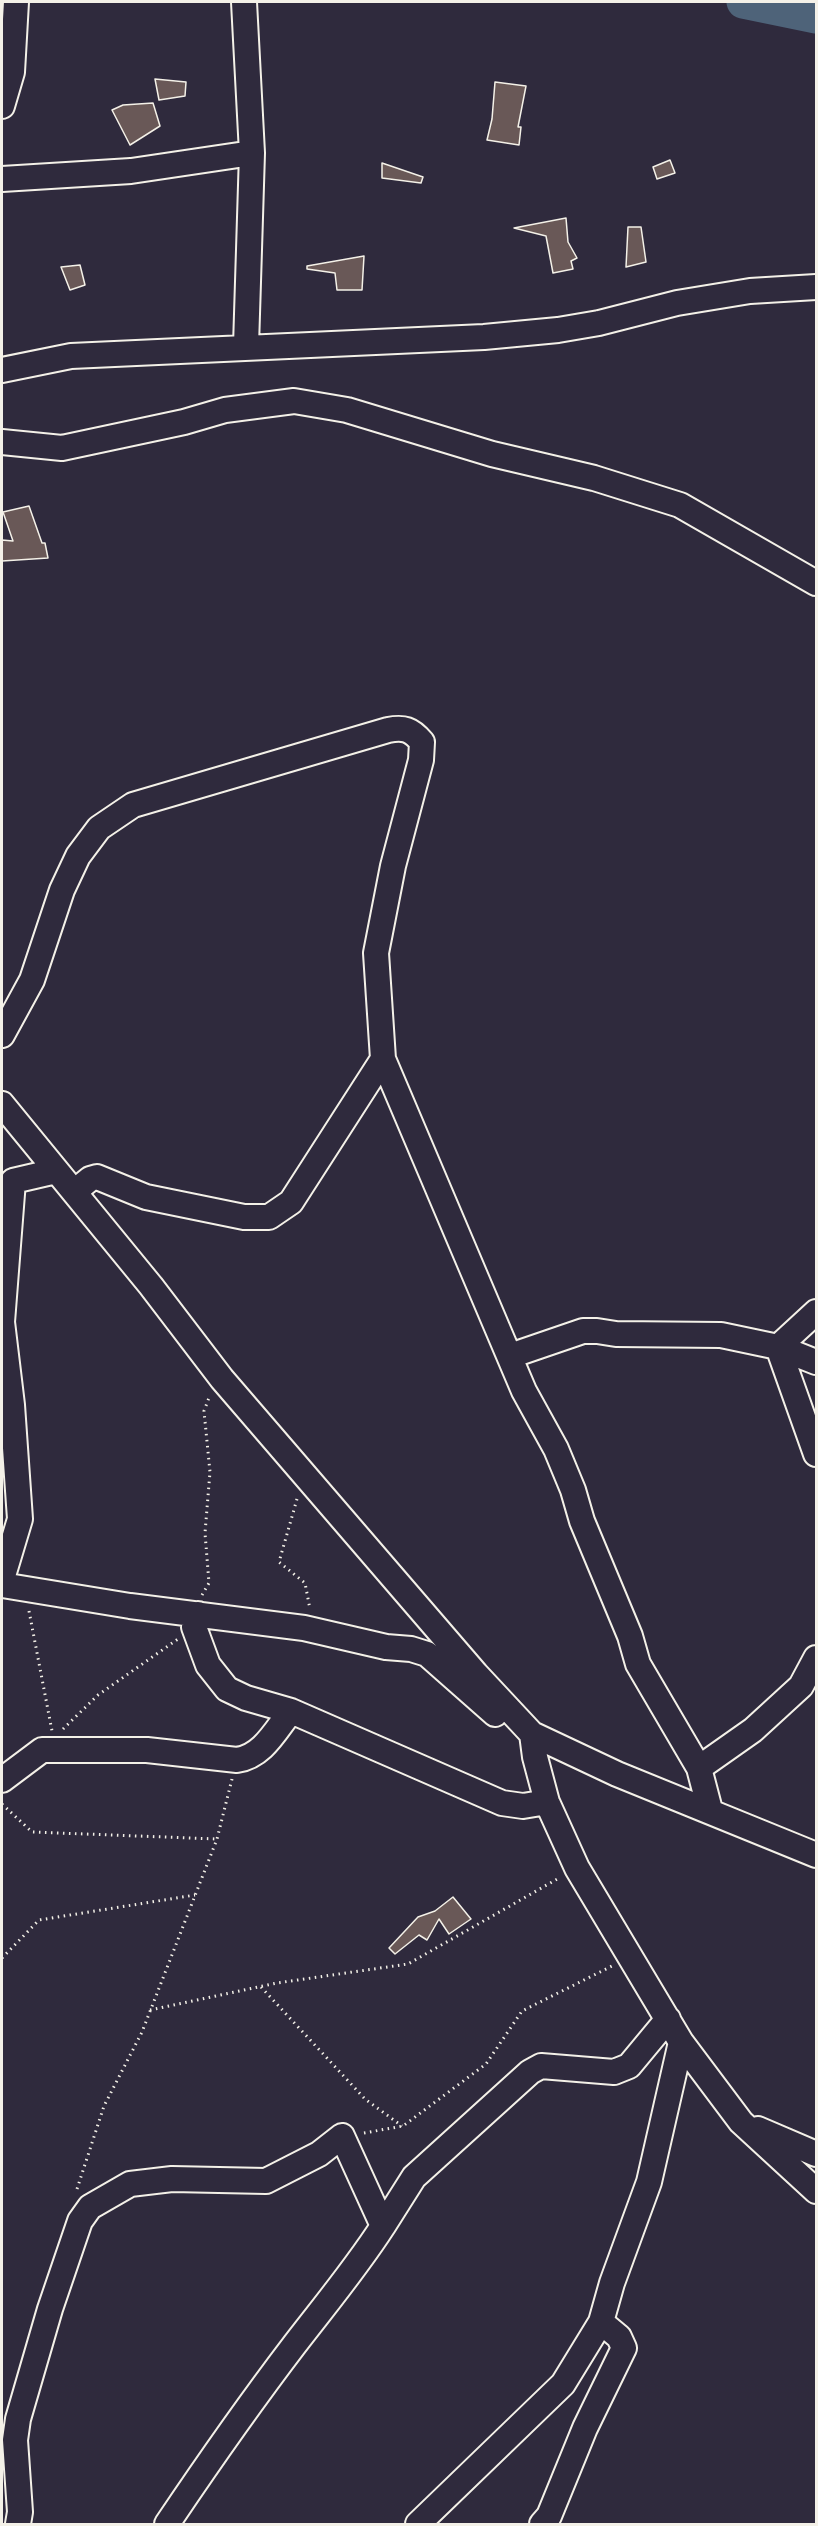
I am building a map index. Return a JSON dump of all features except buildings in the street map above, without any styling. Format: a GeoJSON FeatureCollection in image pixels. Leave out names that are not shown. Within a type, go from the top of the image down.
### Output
{"type":"FeatureCollection","features":[{"type":"Feature","properties":{"kind":"street"},"geometry":{"type":"LineString","coordinates":[[2,106],[12,72],[7,56],[16,2]]}},
{"type":"Feature","properties":{"kind":"street"},"geometry":{"type":"LineString","coordinates":[[244,2],[252,153],[246,346]]}},
{"type":"Feature","properties":{"kind":"street"},"geometry":{"type":"LineString","coordinates":[[2,179],[131,171],[252,153]]}},
{"type":"Feature","properties":{"kind":"street"},"geometry":{"type":"LineString","coordinates":[[2,370],[70,356],[246,346],[484,337],[558,330],[729,295],[816,287]]}},
{"type":"Feature","properties":{"kind":"street"},"geometry":{"type":"LineString","coordinates":[[2,442],[62,448],[184,422],[225,410],[294,401],[347,410],[492,454],[594,478],[680,505],[816,583]]}},
{"type":"Feature","properties":{"kind":"street"},"geometry":{"type":"LineString","coordinates":[[2,1035],[32,980],[62,890],[78,856],[99,828],[133,805],[401,728],[412,730],[422,742],[421,760],[393,866],[376,953],[383,1059],[524,1391],[556,1449],[573,1490],[582,1521],[630,1636],[638,1664],[699,1768],[710,1810]]}},
{"type":"Feature","properties":{"kind":"street"},"geometry":{"type":"LineString","coordinates":[[74,1192],[90,1179],[97,1177],[146,1197],[244,1217],[269,1217],[291,1202],[383,1059]]}},
{"type":"Feature","properties":{"kind":"street"},"geometry":{"type":"LineString","coordinates":[[2,1104],[218,1373],[527,1729],[547,1802],[577,1868],[681,2042],[741,2122],[816,2191]]}},
{"type":"Feature","properties":{"kind":"street"},"geometry":{"type":"LineString","coordinates":[[2,1579],[20,1519],[12,1405],[2,1322],[7,1179],[56,1171]]}},
{"type":"Feature","properties":{"kind":"street"},"geometry":{"type":"LineString","coordinates":[[778,1347],[816,1312]]}},
{"type":"Feature","properties":{"kind":"street"},"geometry":{"type":"LineString","coordinates":[[510,1356],[583,1331],[721,1335],[778,1347],[816,1362]]}},
{"type":"Feature","properties":{"kind":"street"},"geometry":{"type":"LineString","coordinates":[[778,1347],[816,1454]]}},
{"type":"Feature","properties":{"kind":"street"},"geometry":{"type":"LineString","coordinates":[[13,1587],[315,1631],[427,1654],[497,1716],[617,1774],[710,1810],[816,1856]]}},
{"type":"Feature","properties":{"kind":"street"},"geometry":{"type":"LineString","coordinates":[[197,1614],[208,1665],[227,1689],[246,1698],[291,1711],[502,1803],[523,1806],[547,1802]]}},
{"type":"Feature","properties":{"kind":"street"},"geometry":{"type":"LineString","coordinates":[[699,1768],[753,1730],[801,1686],[816,1658]]}},
{"type":"Feature","properties":{"kind":"street"},"geometry":{"type":"LineString","coordinates":[[2,1780],[48,1744],[147,1750],[237,1760],[250,1758],[260,1751],[291,1711]]}},
{"type":"Feature","properties":{"kind":"street"},"geometry":{"type":"LineString","coordinates":[[167,2524],[218,2448],[294,2345],[361,2260],[414,2177],[530,2072],[541,2066],[614,2072],[629,2066],[668,2019]]}},
{"type":"Feature","properties":{"kind":"street"},"geometry":{"type":"LineString","coordinates":[[418,2524],[563,2384],[600,2322],[649,2182],[681,2042]]}},
{"type":"Feature","properties":{"kind":"street"},"geometry":{"type":"LineString","coordinates":[[741,2122],[816,2154]]}},
{"type":"Feature","properties":{"kind":"street"},"geometry":{"type":"LineString","coordinates":[[13,2515],[15,2440],[18,2419],[50,2309],[80,2221],[90,2207],[130,2184],[172,2179],[266,2181],[319,2154],[342,2136],[383,2226]]}},
{"type":"Feature","properties":{"kind":"street"},"geometry":{"type":"LineString","coordinates":[[542,2524],[549,2516],[585,2428],[624,2348],[619,2337],[600,2322]]}},
{"type":"Feature","properties":{"kind":"path"},"geometry":{"type":"LineString","coordinates":[[48,1744],[98,1695],[197,1614],[209,1583],[206,1533],[210,1472],[204,1411],[218,1373]]}},
{"type":"Feature","properties":{"kind":"path"},"geometry":{"type":"LineString","coordinates":[[305,1474],[279,1562],[305,1583],[315,1631]]}},
{"type":"Feature","properties":{"kind":"path"},"geometry":{"type":"LineString","coordinates":[[13,1587],[48,1744]]}},
{"type":"Feature","properties":{"kind":"path"},"geometry":{"type":"LineString","coordinates":[[77,2189],[104,2106],[150,2010],[217,1839],[237,1760]]}},
{"type":"Feature","properties":{"kind":"path"},"geometry":{"type":"LineString","coordinates":[[2,1804],[32,1832],[217,1839]]}},
{"type":"Feature","properties":{"kind":"path"},"geometry":{"type":"LineString","coordinates":[[150,2010],[261,1987],[408,1964],[577,1868]]}},
{"type":"Feature","properties":{"kind":"path"},"geometry":{"type":"LineString","coordinates":[[2,1958],[39,1920],[196,1894]]}},
{"type":"Feature","properties":{"kind":"path"},"geometry":{"type":"LineString","coordinates":[[342,2136],[403,2126],[486,2064],[522,2011],[631,1956]]}},
{"type":"Feature","properties":{"kind":"path"},"geometry":{"type":"LineString","coordinates":[[261,1987],[365,2099],[403,2126]]}},
{"type":"Feature","properties":{"kind":"waterway"},"geometry":{"type":"LineString","coordinates":[[743,2],[816,17]]}}]}
